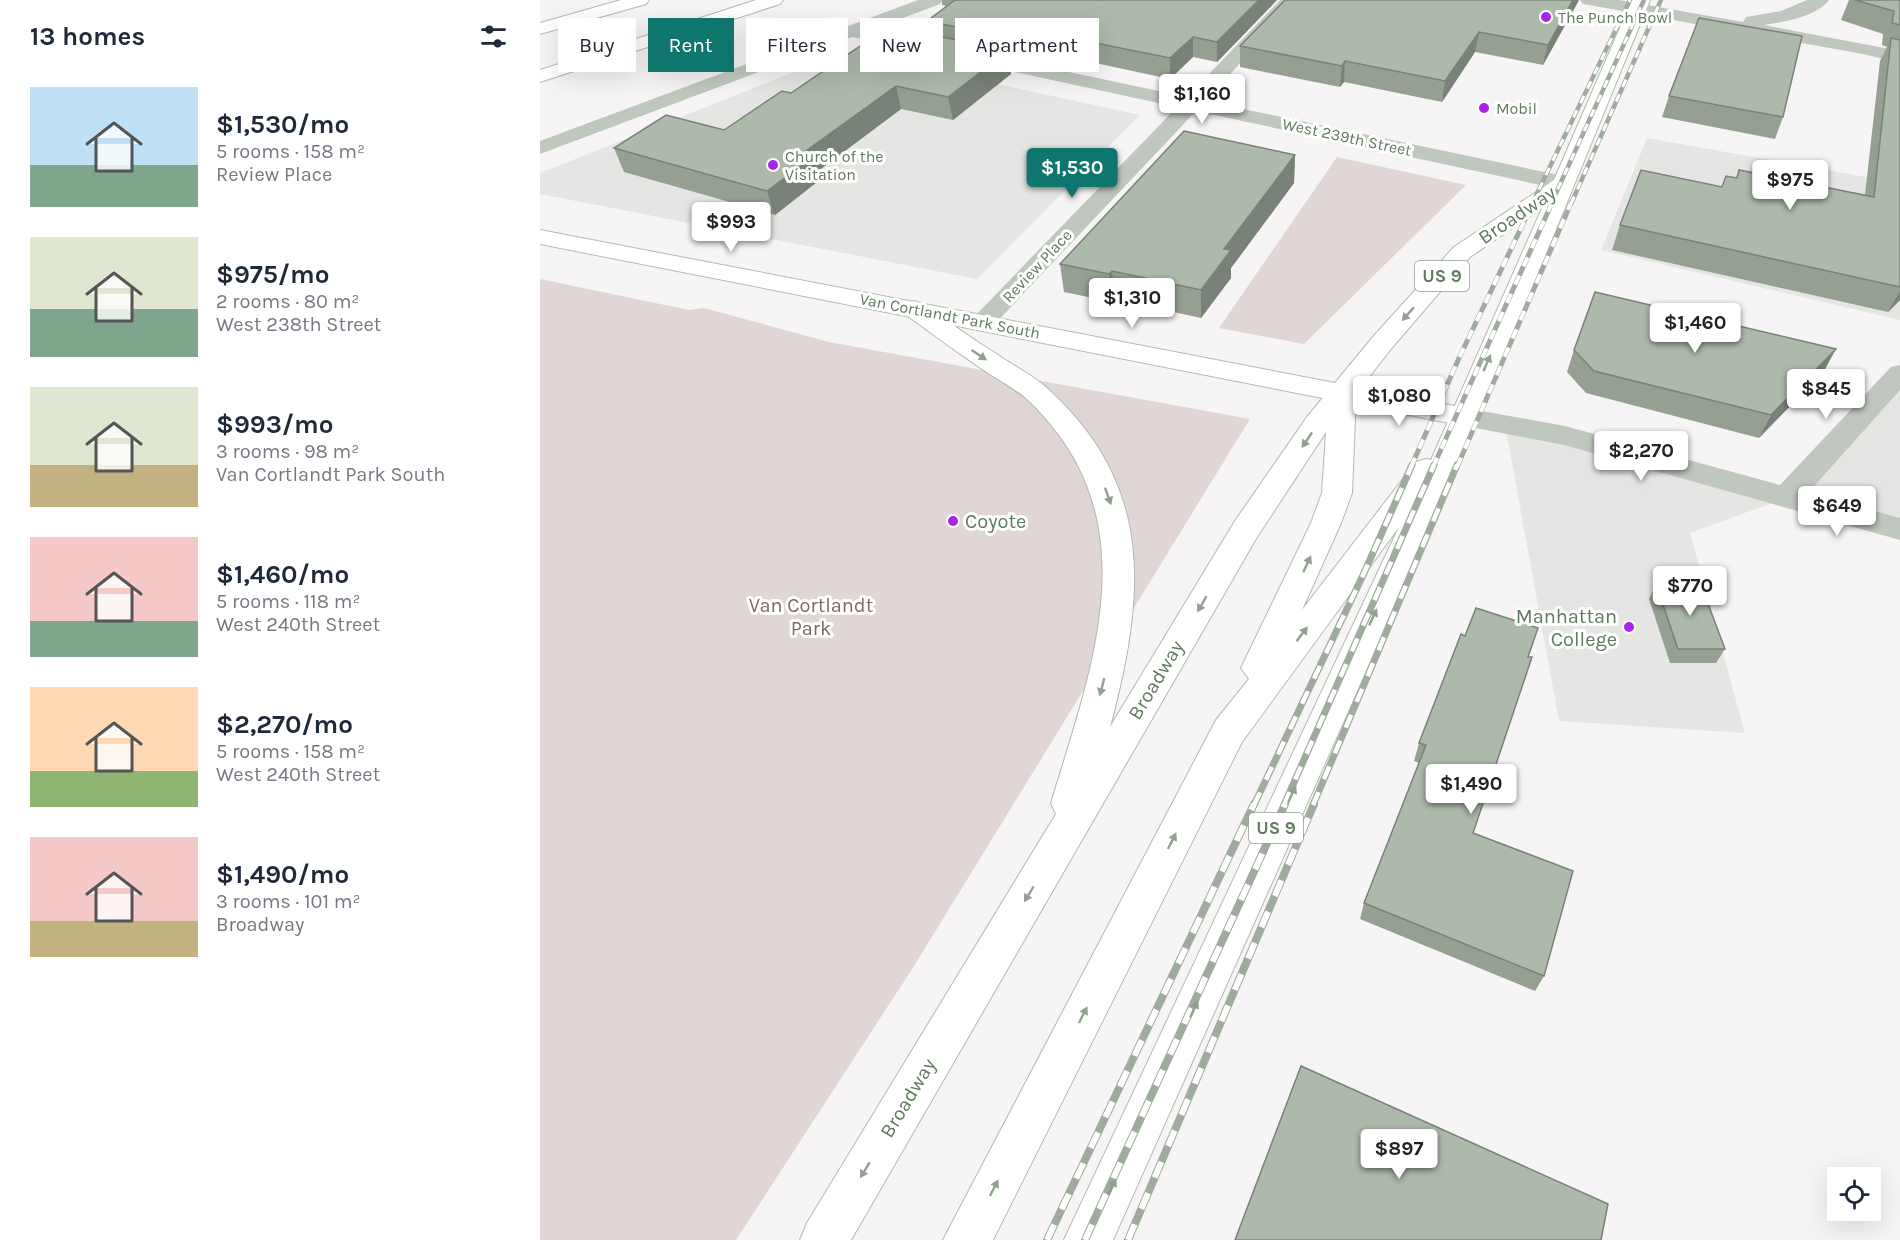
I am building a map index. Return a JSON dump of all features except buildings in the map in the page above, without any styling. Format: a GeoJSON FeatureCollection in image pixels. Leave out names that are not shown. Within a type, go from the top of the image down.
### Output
{"type":"FeatureCollection","features":[{"type":"Feature","properties":{"kind":"main road"},"geometry":{"type":"LineString","coordinates":[[540,29],[640,0]]}},
{"type":"Feature","properties":{"kind":"main road"},"geometry":{"type":"LineString","coordinates":[[540,76],[774,0]]}},
{"type":"Feature","properties":{"kind":"main road","name":"Broadway"},"geometry":{"type":"LineString","coordinates":[[1088,1240],[1465,417],[1639,4]]}},
{"type":"Feature","properties":{"kind":"main road","name":"Broadway"},"geometry":{"type":"LineString","coordinates":[[824,1240],[1246,529],[1317,424],[1381,344],[1462,252],[1564,183]]}},
{"type":"Feature","properties":{"kind":"main road","name":"Van Cortlandt Park South"},"geometry":{"type":"LineString","coordinates":[[540,237],[1465,417]]}},
{"type":"Feature","properties":{"kind":"main road"},"geometry":{"type":"LineString","coordinates":[[914,309],[1041,397],[1074,433],[1088,454],[1110,501],[1119,539],[1120,589],[1116,619],[1105,676],[1059,844]]}},
{"type":"Feature","properties":{"kind":"main road"},"geometry":{"type":"LineString","coordinates":[[1229,731],[1332,508],[1339,480],[1342,393]]}},
{"type":"Feature","properties":{"kind":"main road","name":"Broadway"},"geometry":{"type":"LineString","coordinates":[[967,1240],[1229,731],[1465,417]]}},
{"type":"Feature","properties":{"kind":"street"},"geometry":{"type":"LineString","coordinates":[[540,148],[934,0]]}},
{"type":"Feature","properties":{"kind":"street","name":"Review Place"},"geometry":{"type":"LineString","coordinates":[[982,323],[1290,0]]}},
{"type":"Feature","properties":{"kind":"street"},"geometry":{"type":"LineString","coordinates":[[1590,0],[1639,4],[1900,57]]}},
{"type":"Feature","properties":{"kind":"street"},"geometry":{"type":"LineString","coordinates":[[1712,20],[1754,22],[1784,16],[1809,7],[1820,0]]}},
{"type":"Feature","properties":{"kind":"street"},"geometry":{"type":"LineString","coordinates":[[1741,5],[1784,16],[1863,48]]}},
{"type":"Feature","properties":{"kind":"street","name":"West 239th Street"},"geometry":{"type":"LineString","coordinates":[[849,31],[1564,183]]}},
{"type":"Feature","properties":{"kind":"street"},"geometry":{"type":"LineString","coordinates":[[1786,498],[1900,373]]}},
{"type":"Feature","properties":{"kind":"street"},"geometry":{"type":"LineString","coordinates":[[1465,417],[1565,436],[1900,529]]}},
{"type":"Feature","properties":{"kind":"shaded area"},"geometry":{"type":"Polygon","coordinates":[[[848,51],[860,54],[860,72],[942,72],[1140,115],[977,279],[540,194],[540,173],[793,72],[848,72],[848,51]]]}},
{"type":"Feature","properties":{"kind":"shaded area"},"geometry":{"type":"Polygon","coordinates":[[[1647,138],[1900,183],[1900,320],[1601,250],[1647,138]]]}},
{"type":"Feature","properties":{"kind":"shaded area"},"geometry":{"type":"Polygon","coordinates":[[[1900,373],[1900,529],[1786,498],[1900,373]]]}},
{"type":"Feature","properties":{"kind":"shaded area","name":"Manhattan College"},"geometry":{"type":"Polygon","coordinates":[[[1505,425],[1786,498],[1690,533],[1745,733],[1559,721],[1505,425]]]}},
{"type":"Feature","properties":{"kind":"green space"},"geometry":{"type":"Polygon","coordinates":[[[1337,157],[1466,185],[1304,344],[1219,328],[1337,157]]]}},
{"type":"Feature","properties":{"kind":"green space","name":"Van Cortlandt Park"},"geometry":{"type":"Polygon","coordinates":[[[540,279],[689,310],[704,308],[829,342],[1250,419],[914,966],[736,1240],[540,1240],[540,279]]]}},
{"type":"Feature","properties":{"kind":"railway"},"geometry":{"type":"LineString","coordinates":[[1532,204],[1630,0]]}},
{"type":"Feature","properties":{"kind":"railway"},"geometry":{"type":"LineString","coordinates":[[1551,204],[1644,0]]}},
{"type":"Feature","properties":{"kind":"railway"},"geometry":{"type":"LineString","coordinates":[[1571,204],[1661,0]]}},
{"type":"Feature","properties":{"kind":"railway"},"geometry":{"type":"LineString","coordinates":[[1411,467],[1459,358],[1533,203]]}},
{"type":"Feature","properties":{"kind":"railway"},"geometry":{"type":"LineString","coordinates":[[1433,467],[1552,203]]}},
{"type":"Feature","properties":{"kind":"railway"},"geometry":{"type":"LineString","coordinates":[[1457,467],[1571,203]]}},
{"type":"Feature","properties":{"kind":"railway"},"geometry":{"type":"LineString","coordinates":[[1254,805],[1364,573],[1412,465]]}},
{"type":"Feature","properties":{"kind":"railway"},"geometry":{"type":"LineString","coordinates":[[1284,805],[1434,465]]}},
{"type":"Feature","properties":{"kind":"railway"},"geometry":{"type":"LineString","coordinates":[[1313,805],[1457,465]]}},
{"type":"Feature","properties":{"kind":"railway"},"geometry":{"type":"LineString","coordinates":[[1047,1240],[1254,804]]}},
{"type":"Feature","properties":{"kind":"railway"},"geometry":{"type":"LineString","coordinates":[[1085,1240],[1285,804]]}},
{"type":"Feature","properties":{"kind":"railway"},"geometry":{"type":"LineString","coordinates":[[1128,1240],[1314,804]]}},
{"type":"Feature","properties":{"kind":"place","name":"The Punch Bowl"},"geometry":{"type":"Point","coordinates":[1546,17]}},
{"type":"Feature","properties":{"kind":"place","name":"Mobil"},"geometry":{"type":"Point","coordinates":[1484,108]}},
{"type":"Feature","properties":{"kind":"place","name":"Church of the Visitation"},"geometry":{"type":"Point","coordinates":[773,165]}},
{"type":"Feature","properties":{"kind":"place","name":"Coyote"},"geometry":{"type":"Point","coordinates":[953,521]}},
{"type":"Feature","properties":{"kind":"place","name":"Manhattan College"},"geometry":{"type":"Point","coordinates":[1629,627]}}]}
